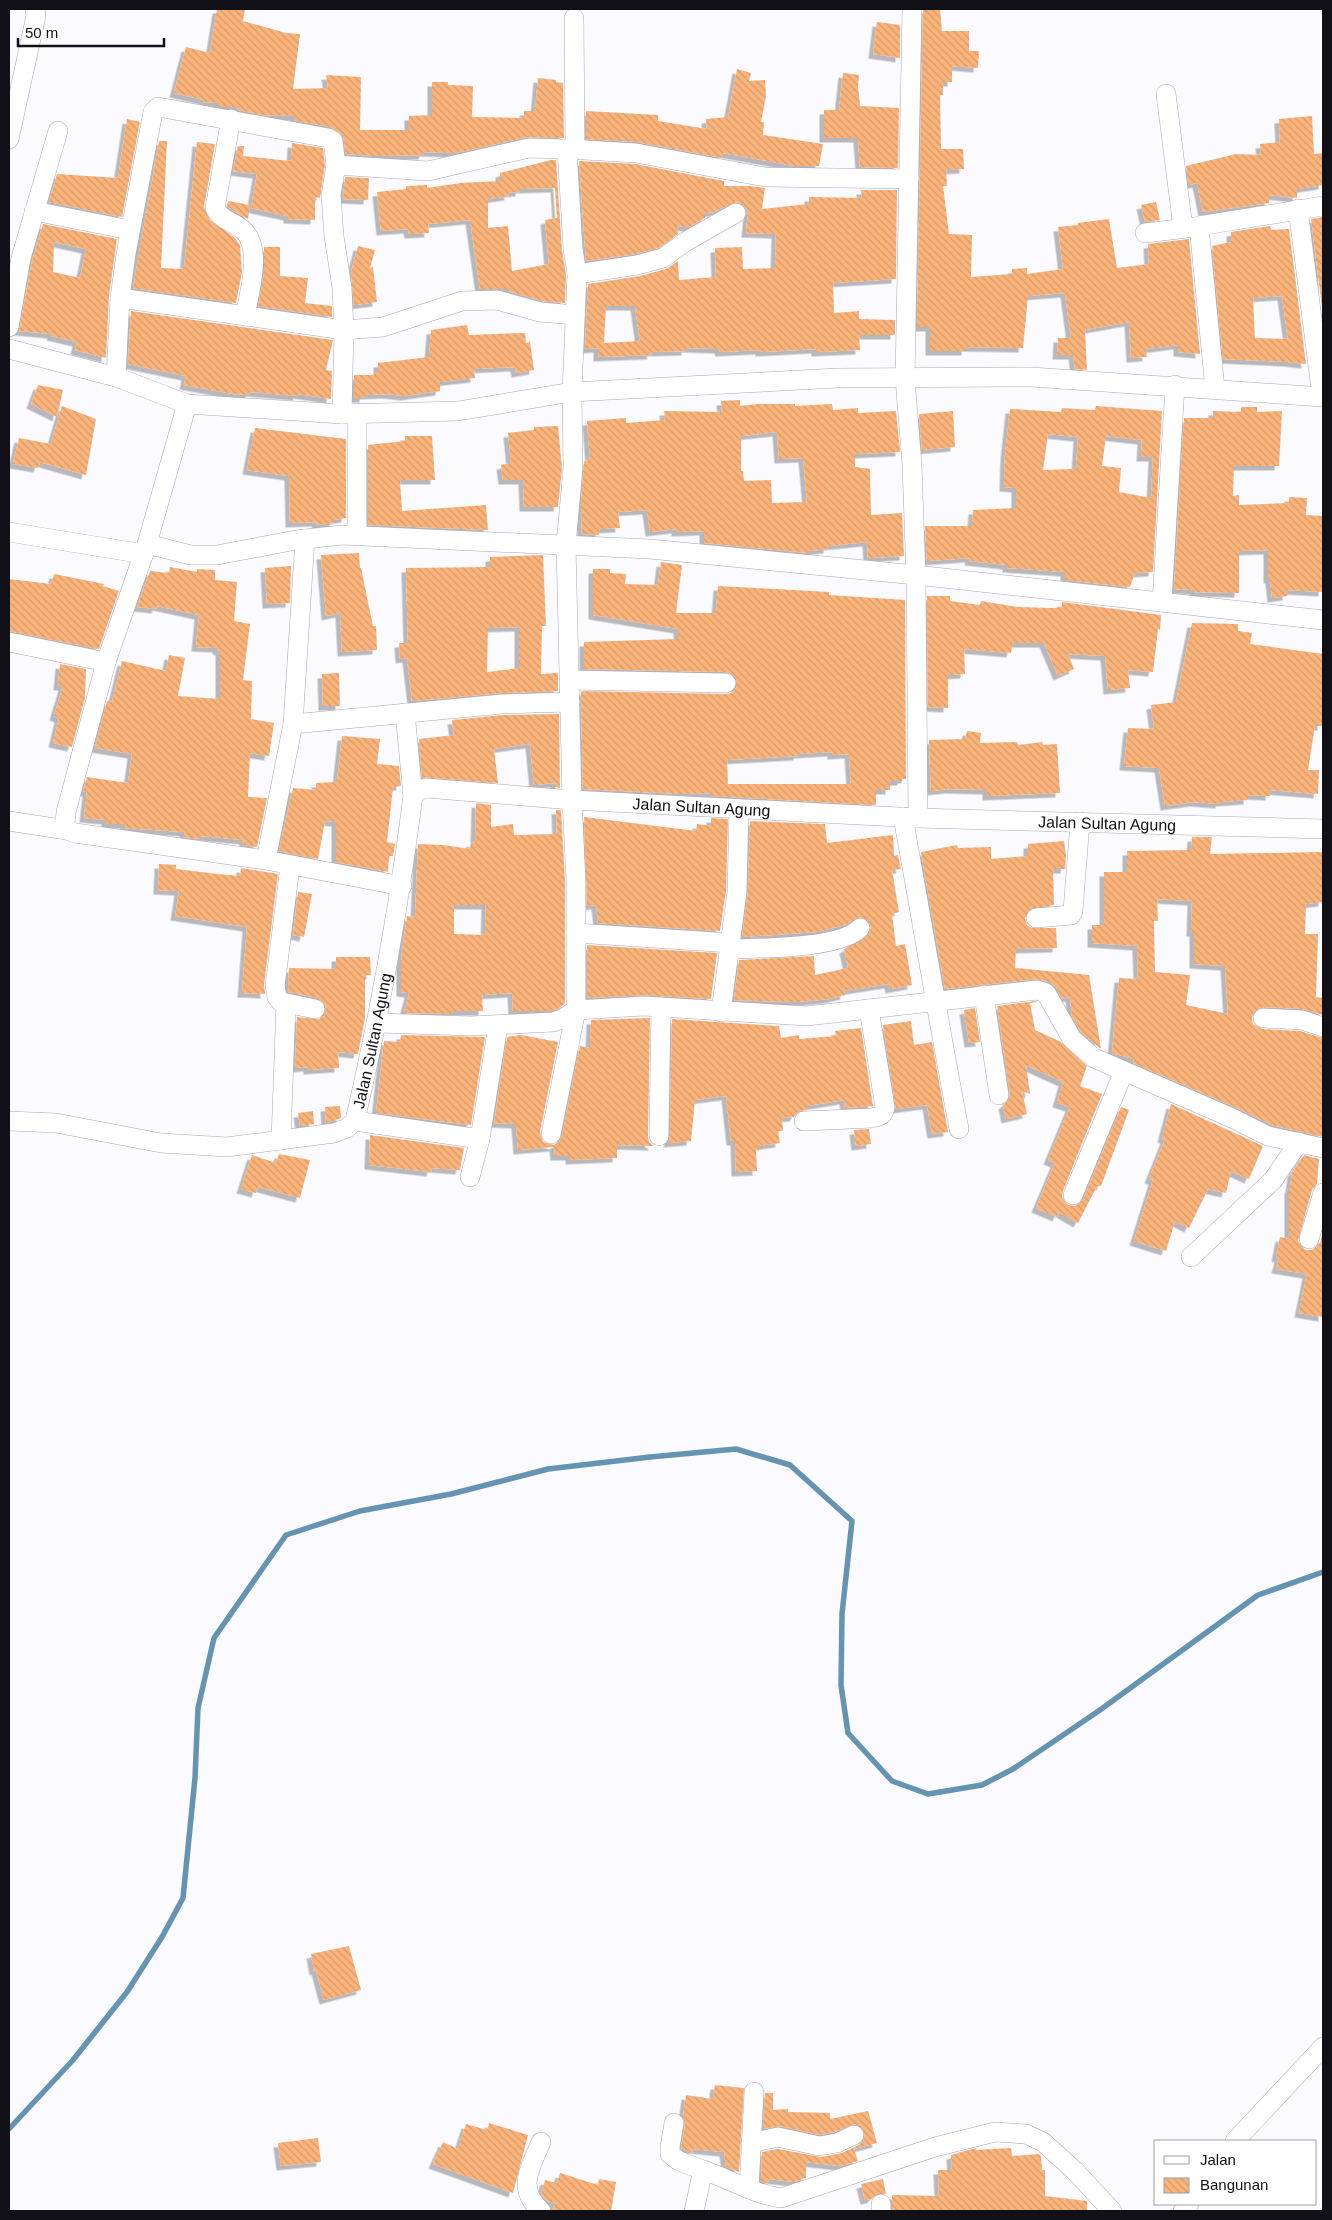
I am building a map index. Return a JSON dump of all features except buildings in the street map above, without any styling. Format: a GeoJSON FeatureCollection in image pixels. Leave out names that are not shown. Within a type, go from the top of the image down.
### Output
{"type":"FeatureCollection","features":[{"type":"Feature","properties":{"kind":"street"},"geometry":{"type":"LineString","coordinates":[[9,139],[14,89],[36,16],[34,9]]}},
{"type":"Feature","properties":{"kind":"street"},"geometry":{"type":"LineString","coordinates":[[912,9],[905,378],[912,465],[916,575],[910,818],[934,1001],[959,1129]]}},
{"type":"Feature","properties":{"kind":"street"},"geometry":{"type":"LineString","coordinates":[[551,1134],[576,1010],[576,881],[572,800],[566,546],[573,468],[572,392],[577,274],[573,249],[571,149],[574,18]]}},
{"type":"Feature","properties":{"kind":"street"},"geometry":{"type":"LineString","coordinates":[[1166,94],[1191,227],[1214,388]]}},
{"type":"Feature","properties":{"kind":"street"},"geometry":{"type":"LineString","coordinates":[[116,377],[120,298],[130,230],[153,112],[158,107],[164,107],[328,138],[333,141],[336,165],[331,195],[334,236],[342,288],[357,536]]}},
{"type":"Feature","properties":{"kind":"street"},"geometry":{"type":"LineString","coordinates":[[231,119],[216,208],[219,216],[245,232],[250,241],[254,258],[245,316]]}},
{"type":"Feature","properties":{"kind":"street"},"geometry":{"type":"LineString","coordinates":[[9,327],[21,258],[58,131]]}},
{"type":"Feature","properties":{"kind":"street"},"geometry":{"type":"LineString","coordinates":[[336,165],[428,171],[530,148],[571,149],[636,153],[765,177],[909,179]]}},
{"type":"Feature","properties":{"kind":"street"},"geometry":{"type":"LineString","coordinates":[[1145,233],[1323,206]]}},
{"type":"Feature","properties":{"kind":"street"},"geometry":{"type":"LineString","coordinates":[[9,349],[116,377],[187,404],[349,414],[458,411],[572,392],[838,378],[1031,376],[1322,397],[1298,209]]}},
{"type":"Feature","properties":{"kind":"street"},"geometry":{"type":"LineString","coordinates":[[34,211],[130,230]]}},
{"type":"Feature","properties":{"kind":"street"},"geometry":{"type":"LineString","coordinates":[[577,274],[637,265],[663,258],[685,242],[736,213]]}},
{"type":"Feature","properties":{"kind":"street"},"geometry":{"type":"LineString","coordinates":[[120,298],[344,330],[384,326],[462,301],[496,300],[540,312],[575,315]]}},
{"type":"Feature","properties":{"kind":"street"},"geometry":{"type":"LineString","coordinates":[[1162,602],[1175,385]]}},
{"type":"Feature","properties":{"kind":"street"},"geometry":{"type":"LineString","coordinates":[[67,830],[65,824],[66,812],[106,662],[145,549],[187,404]]}},
{"type":"Feature","properties":{"kind":"street"},"geometry":{"type":"LineString","coordinates":[[9,532],[191,555],[218,555],[305,539],[342,535],[650,549],[916,575],[1323,620]]}},
{"type":"Feature","properties":{"kind":"street"},"geometry":{"type":"LineString","coordinates":[[266,860],[293,724],[305,539]]}},
{"type":"Feature","properties":{"kind":"street"},"geometry":{"type":"LineString","coordinates":[[9,642],[106,662]]}},
{"type":"Feature","properties":{"kind":"street"},"geometry":{"type":"LineString","coordinates":[[570,680],[726,683]]}},
{"type":"Feature","properties":{"kind":"street"},"geometry":{"type":"LineString","coordinates":[[293,724],[502,704],[570,702]]}},
{"type":"Feature","properties":{"kind":"street"},"geometry":{"type":"LineString","coordinates":[[404,713],[413,796]]}},
{"type":"Feature","properties":{"kind":"street","name":"Jalan Sultan Agung"},"geometry":{"type":"LineString","coordinates":[[355,1121],[378,1023],[402,886],[413,796],[426,788],[572,800],[910,818],[1323,829]]}},
{"type":"Feature","properties":{"kind":"street"},"geometry":{"type":"LineString","coordinates":[[721,1012],[737,892],[739,809]]}},
{"type":"Feature","properties":{"kind":"street"},"geometry":{"type":"LineString","coordinates":[[9,821],[67,830],[75,833],[266,860],[402,886]]}},
{"type":"Feature","properties":{"kind":"street"},"geometry":{"type":"LineString","coordinates":[[1036,918],[1071,915],[1073,911],[1080,822]]}},
{"type":"Feature","properties":{"kind":"street"},"geometry":{"type":"LineString","coordinates":[[290,866],[275,986],[277,997],[281,1002],[315,1009]]}},
{"type":"Feature","properties":{"kind":"street"},"geometry":{"type":"LineString","coordinates":[[576,934],[772,948],[845,938],[854,935],[860,928]]}},
{"type":"Feature","properties":{"kind":"street"},"geometry":{"type":"LineString","coordinates":[[378,1023],[498,1025],[553,1022],[562,1019],[576,1010],[661,1007],[806,1016],[1037,990],[1046,994],[1072,1039],[1094,1058],[1232,1118],[1268,1136],[1323,1148]]}},
{"type":"Feature","properties":{"kind":"street"},"geometry":{"type":"LineString","coordinates":[[984,995],[1000,1095]]}},
{"type":"Feature","properties":{"kind":"street"},"geometry":{"type":"LineString","coordinates":[[281,1140],[286,1003]]}},
{"type":"Feature","properties":{"kind":"street"},"geometry":{"type":"LineString","coordinates":[[659,1136],[661,1007]]}},
{"type":"Feature","properties":{"kind":"street"},"geometry":{"type":"LineString","coordinates":[[804,1121],[872,1118],[881,1116],[884,1112],[885,1107],[869,1009]]}},
{"type":"Feature","properties":{"kind":"street"},"geometry":{"type":"LineString","coordinates":[[1263,1018],[1302,1020],[1323,1027]]}},
{"type":"Feature","properties":{"kind":"street"},"geometry":{"type":"LineString","coordinates":[[470,1177],[480,1139],[498,1025]]}},
{"type":"Feature","properties":{"kind":"street"},"geometry":{"type":"LineString","coordinates":[[1073,1195],[1124,1071]]}},
{"type":"Feature","properties":{"kind":"street"},"geometry":{"type":"LineString","coordinates":[[9,1121],[56,1123],[161,1143],[227,1148],[334,1133],[347,1128],[355,1121],[480,1139]]}},
{"type":"Feature","properties":{"kind":"street"},"geometry":{"type":"LineString","coordinates":[[1191,1257],[1273,1180],[1293,1142]]}},
{"type":"Feature","properties":{"kind":"street"},"geometry":{"type":"LineString","coordinates":[[1309,1240],[1323,1193]]}},
{"type":"Feature","properties":{"kind":"street"},"geometry":{"type":"LineString","coordinates":[[1236,2140],[1323,2047]]}},
{"type":"Feature","properties":{"kind":"street"},"geometry":{"type":"LineString","coordinates":[[749,2190],[754,2092]]}},
{"type":"Feature","properties":{"kind":"street"},"geometry":{"type":"LineString","coordinates":[[674,2123],[670,2154],[679,2161],[702,2175],[720,2175],[762,2196],[781,2198],[935,2147],[995,2132],[1026,2134],[1044,2142],[1075,2171],[1112,2211]]}},
{"type":"Feature","properties":{"kind":"street"},"geometry":{"type":"LineString","coordinates":[[751,2143],[778,2137],[819,2146],[837,2143],[854,2135]]}},
{"type":"Feature","properties":{"kind":"street"},"geometry":{"type":"LineString","coordinates":[[541,2142],[528,2173],[526,2190],[530,2201],[541,2211]]}},
{"type":"Feature","properties":{"kind":"street"},"geometry":{"type":"LineString","coordinates":[[694,2211],[702,2175]]}},
{"type":"Feature","properties":{"kind":"waterway"},"geometry":{"type":"LineString","coordinates":[[9,2129],[73,2060],[127,1992],[162,1937],[183,1898],[195,1778],[198,1708],[214,1638],[286,1535],[360,1511],[451,1494],[548,1469],[736,1449],[790,1465],[852,1521],[842,1614],[841,1685],[848,1733],[892,1781],[928,1794],[982,1785],[1013,1769],[1100,1710],[1258,1595],[1323,1572]]}}]}
